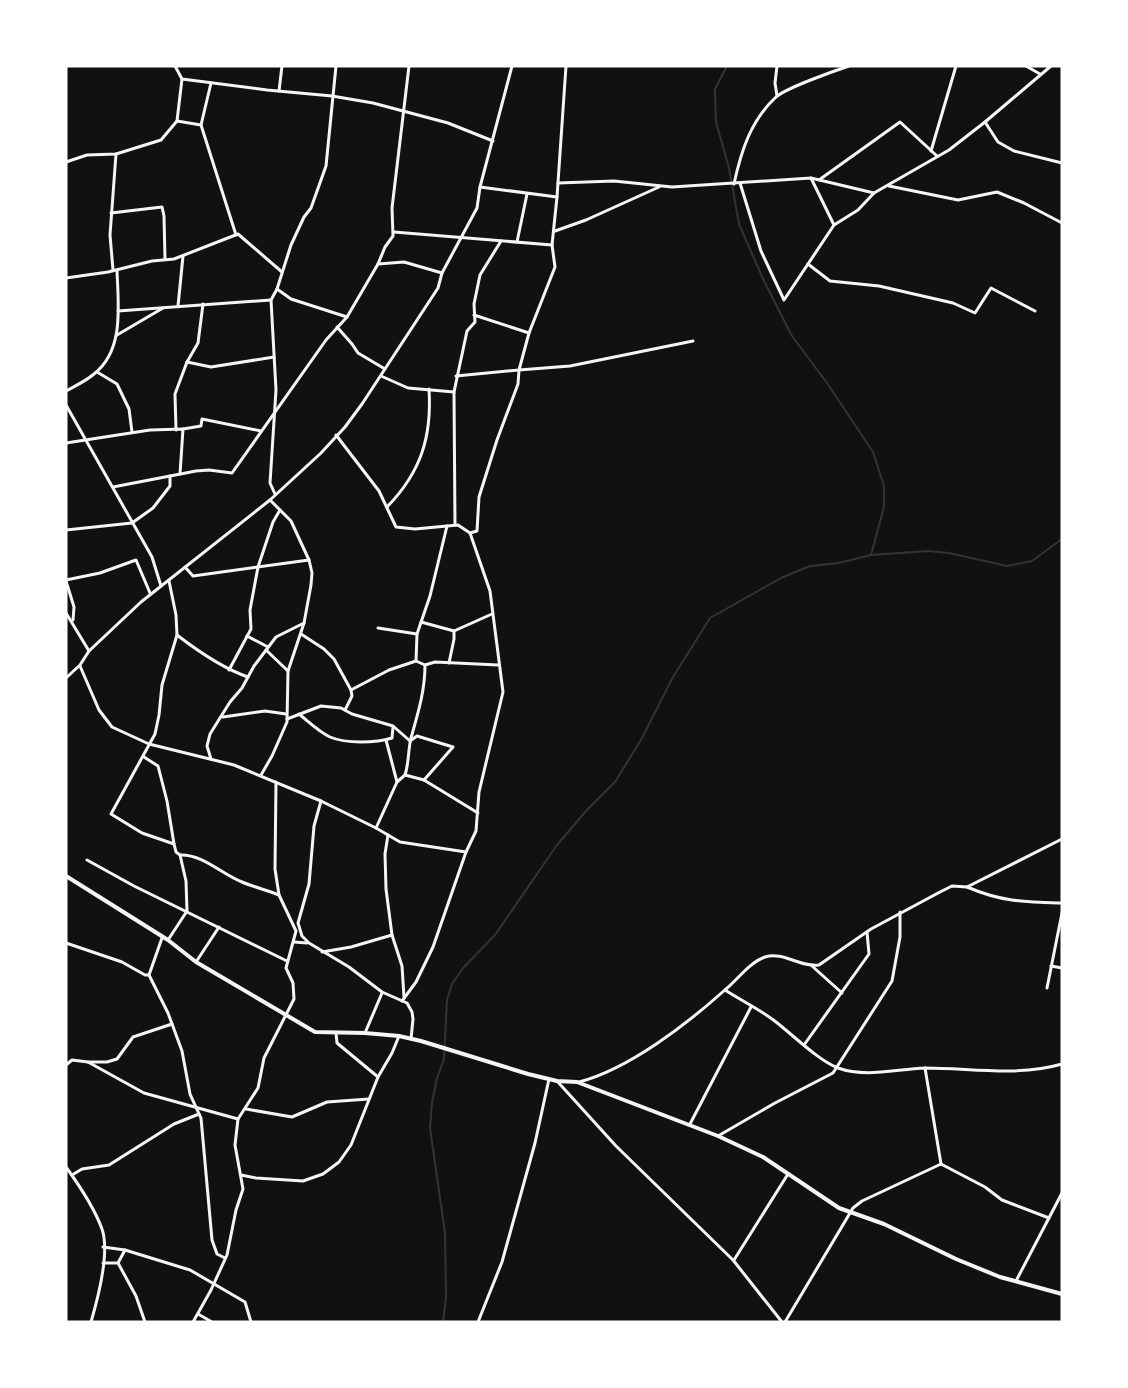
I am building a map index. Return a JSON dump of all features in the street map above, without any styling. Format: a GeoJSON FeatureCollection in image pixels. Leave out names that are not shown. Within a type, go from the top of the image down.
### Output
{"type":"FeatureCollection","features":[{"type":"Feature","properties":{"kind":"street"},"geometry":{"type":"LineString","coordinates":[[66,162],[87,156],[116,154],[160,140],[177,121],[182,79],[175,66]]}},
{"type":"Feature","properties":{"kind":"street"},"geometry":{"type":"LineString","coordinates":[[279,91],[282,66]]}},
{"type":"Feature","properties":{"kind":"street"},"geometry":{"type":"LineString","coordinates":[[275,494],[270,483],[275,414],[271,300],[277,290],[291,245],[304,217],[311,208],[323,179],[336,66]]}},
{"type":"Feature","properties":{"kind":"street"},"geometry":{"type":"LineString","coordinates":[[113,487],[209,470],[232,473],[301,375],[347,317],[394,232],[392,208],[409,66]]}},
{"type":"Feature","properties":{"kind":"street"},"geometry":{"type":"LineString","coordinates":[[66,678],[80,665],[89,651],[150,594],[270,500],[321,453],[362,404],[438,288],[442,273],[477,208],[480,187],[512,66]]}},
{"type":"Feature","properties":{"kind":"street"},"geometry":{"type":"LineString","coordinates":[[336,435],[380,491],[396,527],[415,529],[455,526],[470,533],[477,531],[479,498],[497,440],[519,384],[519,370],[529,333],[548,290],[555,267],[552,245],[566,66]]}},
{"type":"Feature","properties":{"kind":"street"},"geometry":{"type":"LineString","coordinates":[[777,66],[775,84],[777,96]]}},
{"type":"Feature","properties":{"kind":"street"},"geometry":{"type":"LineString","coordinates":[[734,184],[740,157],[749,133],[777,96],[849,66]]}},
{"type":"Feature","properties":{"kind":"street"},"geometry":{"type":"LineString","coordinates":[[931,151],[956,66]]}},
{"type":"Feature","properties":{"kind":"street"},"geometry":{"type":"LineString","coordinates":[[1026,66],[1040,74]]}},
{"type":"Feature","properties":{"kind":"street"},"geometry":{"type":"LineString","coordinates":[[740,183],[761,251],[784,300],[834,225],[858,210],[874,193],[938,157],[985,122],[1051,66]]}},
{"type":"Feature","properties":{"kind":"street"},"geometry":{"type":"LineString","coordinates":[[182,79],[333,96],[373,103],[448,123],[494,141]]}},
{"type":"Feature","properties":{"kind":"street"},"geometry":{"type":"LineString","coordinates":[[211,83],[201,125],[236,235]]}},
{"type":"Feature","properties":{"kind":"street"},"geometry":{"type":"LineString","coordinates":[[177,121],[201,125]]}},
{"type":"Feature","properties":{"kind":"street"},"geometry":{"type":"LineString","coordinates":[[819,180],[900,122],[938,157]]}},
{"type":"Feature","properties":{"kind":"street"},"geometry":{"type":"LineString","coordinates":[[985,122],[998,142],[1014,151],[1062,163]]}},
{"type":"Feature","properties":{"kind":"street"},"geometry":{"type":"LineString","coordinates":[[66,391],[97,372],[111,351],[116,335],[118,311],[110,235],[116,154]]}},
{"type":"Feature","properties":{"kind":"street"},"geometry":{"type":"LineString","coordinates":[[558,183],[614,180],[672,187],[811,178],[874,193]]}},
{"type":"Feature","properties":{"kind":"street"},"geometry":{"type":"LineString","coordinates":[[811,178],[834,225]]}},
{"type":"Feature","properties":{"kind":"street"},"geometry":{"type":"LineString","coordinates":[[554,231],[586,220],[661,186]]}},
{"type":"Feature","properties":{"kind":"street"},"geometry":{"type":"LineString","coordinates":[[887,186],[958,200],[997,192],[1062,223]]}},
{"type":"Feature","properties":{"kind":"street"},"geometry":{"type":"LineString","coordinates":[[480,187],[557,197]]}},
{"type":"Feature","properties":{"kind":"street"},"geometry":{"type":"LineString","coordinates":[[517,242],[527,193]]}},
{"type":"Feature","properties":{"kind":"street"},"geometry":{"type":"LineString","coordinates":[[111,213],[162,207],[165,259]]}},
{"type":"Feature","properties":{"kind":"street"},"geometry":{"type":"LineString","coordinates":[[394,232],[552,245]]}},
{"type":"Feature","properties":{"kind":"street"},"geometry":{"type":"LineString","coordinates":[[66,278],[183,256],[238,234],[282,272]]}},
{"type":"Feature","properties":{"kind":"street"},"geometry":{"type":"LineString","coordinates":[[455,526],[454,392],[456,376],[466,331],[475,322],[480,275],[501,241]]}},
{"type":"Feature","properties":{"kind":"street"},"geometry":{"type":"LineString","coordinates":[[178,306],[183,256]]}},
{"type":"Feature","properties":{"kind":"street"},"geometry":{"type":"LineString","coordinates":[[378,264],[404,262],[442,273]]}},
{"type":"Feature","properties":{"kind":"street"},"geometry":{"type":"LineString","coordinates":[[808,264],[830,281],[879,286],[953,303],[975,313],[991,288],[1035,311]]}},
{"type":"Feature","properties":{"kind":"street"},"geometry":{"type":"LineString","coordinates":[[277,290],[291,299],[347,317]]}},
{"type":"Feature","properties":{"kind":"street"},"geometry":{"type":"LineString","coordinates":[[118,311],[271,300]]}},
{"type":"Feature","properties":{"kind":"street"},"geometry":{"type":"LineString","coordinates":[[176,430],[175,394],[187,362],[198,343],[203,304]]}},
{"type":"Feature","properties":{"kind":"street"},"geometry":{"type":"LineString","coordinates":[[116,335],[165,308]]}},
{"type":"Feature","properties":{"kind":"street"},"geometry":{"type":"LineString","coordinates":[[474,315],[529,333]]}},
{"type":"Feature","properties":{"kind":"street"},"geometry":{"type":"LineString","coordinates":[[337,327],[358,353],[386,369]]}},
{"type":"Feature","properties":{"kind":"street"},"geometry":{"type":"LineString","coordinates":[[456,376],[570,366],[693,341]]}},
{"type":"Feature","properties":{"kind":"street"},"geometry":{"type":"LineString","coordinates":[[187,362],[211,367],[274,357]]}},
{"type":"Feature","properties":{"kind":"street"},"geometry":{"type":"LineString","coordinates":[[97,372],[117,384],[129,409],[132,432]]}},
{"type":"Feature","properties":{"kind":"street"},"geometry":{"type":"LineString","coordinates":[[381,376],[408,388],[429,388],[454,392]]}},
{"type":"Feature","properties":{"kind":"street"},"geometry":{"type":"LineString","coordinates":[[387,507],[412,474],[425,447],[430,408],[429,388]]}},
{"type":"Feature","properties":{"kind":"street"},"geometry":{"type":"LineString","coordinates":[[66,405],[152,557],[161,586]]}},
{"type":"Feature","properties":{"kind":"street"},"geometry":{"type":"LineString","coordinates":[[66,443],[132,432],[176,430],[201,426],[202,419],[261,431]]}},
{"type":"Feature","properties":{"kind":"street"},"geometry":{"type":"LineString","coordinates":[[180,474],[183,429]]}},
{"type":"Feature","properties":{"kind":"street"},"geometry":{"type":"LineString","coordinates":[[66,530],[132,523],[159,501],[170,486],[170,476]]}},
{"type":"Feature","properties":{"kind":"street"},"geometry":{"type":"LineString","coordinates":[[261,776],[272,756],[286,719],[288,670],[304,623],[312,573],[309,560],[291,521],[270,500]]}},
{"type":"Feature","properties":{"kind":"street"},"geometry":{"type":"LineString","coordinates":[[229,669],[251,629],[252,599],[258,567],[273,522],[280,510]]}},
{"type":"Feature","properties":{"kind":"street"},"geometry":{"type":"LineString","coordinates":[[417,661],[417,634],[430,596],[447,526]]}},
{"type":"Feature","properties":{"kind":"street"},"geometry":{"type":"LineString","coordinates":[[403,1000],[416,982],[433,947],[466,852],[476,831],[479,792],[502,692],[489,591],[470,533]]}},
{"type":"Feature","properties":{"kind":"street"},"geometry":{"type":"LineString","coordinates":[[73,622],[74,607],[66,580],[100,573],[136,560],[150,594]]}},
{"type":"Feature","properties":{"kind":"street"},"geometry":{"type":"LineString","coordinates":[[185,567],[193,576],[309,560]]}},
{"type":"Feature","properties":{"kind":"street"},"geometry":{"type":"LineString","coordinates":[[169,581],[176,615],[177,635],[162,685],[159,715],[144,757],[111,814],[142,833],[174,844]]}},
{"type":"Feature","properties":{"kind":"street"},"geometry":{"type":"LineString","coordinates":[[66,613],[89,651]]}},
{"type":"Feature","properties":{"kind":"street"},"geometry":{"type":"LineString","coordinates":[[421,622],[454,631],[492,614]]}},
{"type":"Feature","properties":{"kind":"street"},"geometry":{"type":"LineString","coordinates":[[211,759],[207,746],[210,734],[267,649],[276,637],[304,623]]}},
{"type":"Feature","properties":{"kind":"street"},"geometry":{"type":"LineString","coordinates":[[378,628],[417,634]]}},
{"type":"Feature","properties":{"kind":"street"},"geometry":{"type":"LineString","coordinates":[[449,663],[454,631]]}},
{"type":"Feature","properties":{"kind":"street"},"geometry":{"type":"LineString","coordinates":[[301,634],[324,649],[334,659],[351,690],[352,696],[345,710]]}},
{"type":"Feature","properties":{"kind":"street"},"geometry":{"type":"LineString","coordinates":[[177,635],[193,648],[248,677]]}},
{"type":"Feature","properties":{"kind":"street"},"geometry":{"type":"LineString","coordinates":[[248,636],[267,649],[288,670]]}},
{"type":"Feature","properties":{"kind":"street"},"geometry":{"type":"LineString","coordinates":[[351,690],[389,670],[417,661],[425,665],[435,662],[498,665]]}},
{"type":"Feature","properties":{"kind":"street"},"geometry":{"type":"LineString","coordinates":[[80,665],[99,710],[112,727],[149,744],[234,765],[321,801],[400,842],[466,852]]}},
{"type":"Feature","properties":{"kind":"street"},"geometry":{"type":"LineString","coordinates":[[376,828],[397,782],[405,775],[409,764],[410,741],[423,697],[425,665]]}},
{"type":"Feature","properties":{"kind":"street"},"geometry":{"type":"LineString","coordinates":[[286,719],[321,706],[341,708],[352,714],[393,726],[410,741]]}},
{"type":"Feature","properties":{"kind":"street"},"geometry":{"type":"LineString","coordinates":[[222,717],[265,711],[286,714]]}},
{"type":"Feature","properties":{"kind":"street"},"geometry":{"type":"LineString","coordinates":[[299,714],[331,738],[377,743],[392,738],[393,726]]}},
{"type":"Feature","properties":{"kind":"street"},"geometry":{"type":"LineString","coordinates":[[410,741],[417,736],[453,747],[424,780]]}},
{"type":"Feature","properties":{"kind":"street"},"geometry":{"type":"LineString","coordinates":[[386,740],[397,782]]}},
{"type":"Feature","properties":{"kind":"street"},"geometry":{"type":"LineString","coordinates":[[144,757],[158,766],[174,844],[176,852],[180,855],[186,881],[187,911],[168,940]]}},
{"type":"Feature","properties":{"kind":"street"},"geometry":{"type":"LineString","coordinates":[[405,775],[424,780],[477,813]]}},
{"type":"Feature","properties":{"kind":"street"},"geometry":{"type":"LineString","coordinates":[[193,1322],[225,1258],[243,1189],[235,1145],[238,1119],[258,1088],[264,1058],[294,999],[293,983],[286,968],[296,931],[279,895],[275,869],[276,782]]}},
{"type":"Feature","properties":{"kind":"street"},"geometry":{"type":"LineString","coordinates":[[321,801],[314,826],[309,884],[298,924],[302,936],[382,992],[403,1000],[412,1012],[411,1039]]}},
{"type":"Feature","properties":{"kind":"street"},"geometry":{"type":"LineString","coordinates":[[388,835],[385,854],[386,889],[392,935],[402,966],[403,1000]]}},
{"type":"Feature","properties":{"kind":"street"},"geometry":{"type":"LineString","coordinates":[[967,887],[1062,839]]}},
{"type":"Feature","properties":{"kind":"street"},"geometry":{"type":"LineString","coordinates":[[180,855],[188,855],[201,860],[240,882],[279,895]]}},
{"type":"Feature","properties":{"kind":"street"},"geometry":{"type":"LineString","coordinates":[[87,860],[287,961]]}},
{"type":"Feature","properties":{"kind":"street"},"geometry":{"type":"LineString","coordinates":[[66,876],[168,940],[196,962],[284,1016],[315,1032],[399,1036],[557,1081],[577,1082],[598,1077],[643,1053],[725,990],[758,960],[767,956],[786,958],[812,966],[842,993]]}},
{"type":"Feature","properties":{"kind":"street"},"geometry":{"type":"LineString","coordinates":[[812,966],[827,961],[900,912],[952,886],[967,887],[990,897],[1008,900],[1062,903]]}},
{"type":"Feature","properties":{"kind":"street"},"geometry":{"type":"LineString","coordinates":[[718,1136],[833,1073],[892,981],[900,937],[900,912]]}},
{"type":"Feature","properties":{"kind":"street"},"geometry":{"type":"LineString","coordinates":[[1047,988],[1062,913]]}},
{"type":"Feature","properties":{"kind":"street"},"geometry":{"type":"LineString","coordinates":[[293,922],[298,924]]}},
{"type":"Feature","properties":{"kind":"street"},"geometry":{"type":"LineString","coordinates":[[196,962],[219,927]]}},
{"type":"Feature","properties":{"kind":"street"},"geometry":{"type":"LineString","coordinates":[[804,1045],[869,954],[867,932]]}},
{"type":"Feature","properties":{"kind":"street"},"geometry":{"type":"LineString","coordinates":[[322,952],[351,947],[392,935]]}},
{"type":"Feature","properties":{"kind":"street"},"geometry":{"type":"LineString","coordinates":[[162,938],[149,975],[182,1051],[190,1094],[199,1114],[204,1143],[212,1240],[217,1254],[225,1258]]}},
{"type":"Feature","properties":{"kind":"street"},"geometry":{"type":"LineString","coordinates":[[294,942],[309,943]]}},
{"type":"Feature","properties":{"kind":"street"},"geometry":{"type":"LineString","coordinates":[[66,943],[122,962],[149,975]]}},
{"type":"Feature","properties":{"kind":"street"},"geometry":{"type":"LineString","coordinates":[[1051,966],[1062,968]]}},
{"type":"Feature","properties":{"kind":"street"},"geometry":{"type":"LineString","coordinates":[[725,990],[773,1020],[836,1067],[866,1073],[925,1068],[1002,1072],[1062,1064]]}},
{"type":"Feature","properties":{"kind":"street"},"geometry":{"type":"LineString","coordinates":[[365,1033],[382,992]]}},
{"type":"Feature","properties":{"kind":"street"},"geometry":{"type":"LineString","coordinates":[[690,1125],[751,1007]]}},
{"type":"Feature","properties":{"kind":"street"},"geometry":{"type":"LineString","coordinates":[[66,1065],[72,1060],[107,1062],[117,1059],[133,1038],[172,1024]]}},
{"type":"Feature","properties":{"kind":"street"},"geometry":{"type":"LineString","coordinates":[[336,1033],[337,1043],[378,1077]]}},
{"type":"Feature","properties":{"kind":"street"},"geometry":{"type":"LineString","coordinates":[[241,1175],[291,1182],[303,1181],[323,1174],[339,1162],[351,1145],[378,1077],[399,1036]]}},
{"type":"Feature","properties":{"kind":"street"},"geometry":{"type":"LineString","coordinates":[[88,1062],[144,1093],[238,1119]]}},
{"type":"Feature","properties":{"kind":"street"},"geometry":{"type":"LineString","coordinates":[[925,1068],[941,1164]]}},
{"type":"Feature","properties":{"kind":"street"},"geometry":{"type":"LineString","coordinates":[[478,1322],[502,1262],[535,1143],[549,1079]]}},
{"type":"Feature","properties":{"kind":"street"},"geometry":{"type":"LineString","coordinates":[[557,1081],[616,1146],[733,1260],[784,1322],[850,1212],[862,1201],[941,1164]]}},
{"type":"Feature","properties":{"kind":"street"},"geometry":{"type":"LineString","coordinates":[[577,1082],[718,1136],[763,1157],[828,1202],[884,1224],[980,1270],[1062,1294]]}},
{"type":"Feature","properties":{"kind":"street"},"geometry":{"type":"LineString","coordinates":[[245,1109],[292,1117],[327,1102],[369,1099]]}},
{"type":"Feature","properties":{"kind":"street"},"geometry":{"type":"LineString","coordinates":[[72,1175],[82,1169],[109,1165],[174,1124],[199,1114]]}},
{"type":"Feature","properties":{"kind":"street"},"geometry":{"type":"LineString","coordinates":[[941,1164],[985,1187],[1002,1200],[1049,1218]]}},
{"type":"Feature","properties":{"kind":"street"},"geometry":{"type":"LineString","coordinates":[[66,1167],[86,1196],[102,1230],[103,1263],[91,1322]]}},
{"type":"Feature","properties":{"kind":"street"},"geometry":{"type":"LineString","coordinates":[[733,1260],[789,1173]]}},
{"type":"Feature","properties":{"kind":"street"},"geometry":{"type":"LineString","coordinates":[[1016,1281],[1062,1193]]}},
{"type":"Feature","properties":{"kind":"street"},"geometry":{"type":"LineString","coordinates":[[103,1247],[125,1250],[190,1270],[245,1302],[251,1322]]}},
{"type":"Feature","properties":{"kind":"street"},"geometry":{"type":"LineString","coordinates":[[118,1263],[125,1250]]}},
{"type":"Feature","properties":{"kind":"street"},"geometry":{"type":"LineString","coordinates":[[103,1263],[118,1263]]}},
{"type":"Feature","properties":{"kind":"street"},"geometry":{"type":"LineString","coordinates":[[118,1263],[136,1296],[145,1322]]}},
{"type":"Feature","properties":{"kind":"street"},"geometry":{"type":"LineString","coordinates":[[198,1314],[212,1322]]}},
{"type":"Feature","properties":{"kind":"waterway"},"geometry":{"type":"LineString","coordinates":[[727,66],[715,89],[716,122],[729,168],[739,224],[792,336],[873,452],[884,486],[884,507],[871,555]]}},
{"type":"Feature","properties":{"kind":"waterway"},"geometry":{"type":"LineString","coordinates":[[443,1322],[446,1297],[445,1233],[430,1128],[437,1078],[444,1059],[447,1000],[452,984],[463,968],[495,935],[557,845],[615,782],[642,738],[673,677],[710,618],[781,578],[810,566],[839,563],[871,555],[928,551],[949,553],[1007,566],[1032,561],[1062,539]]}}]}
